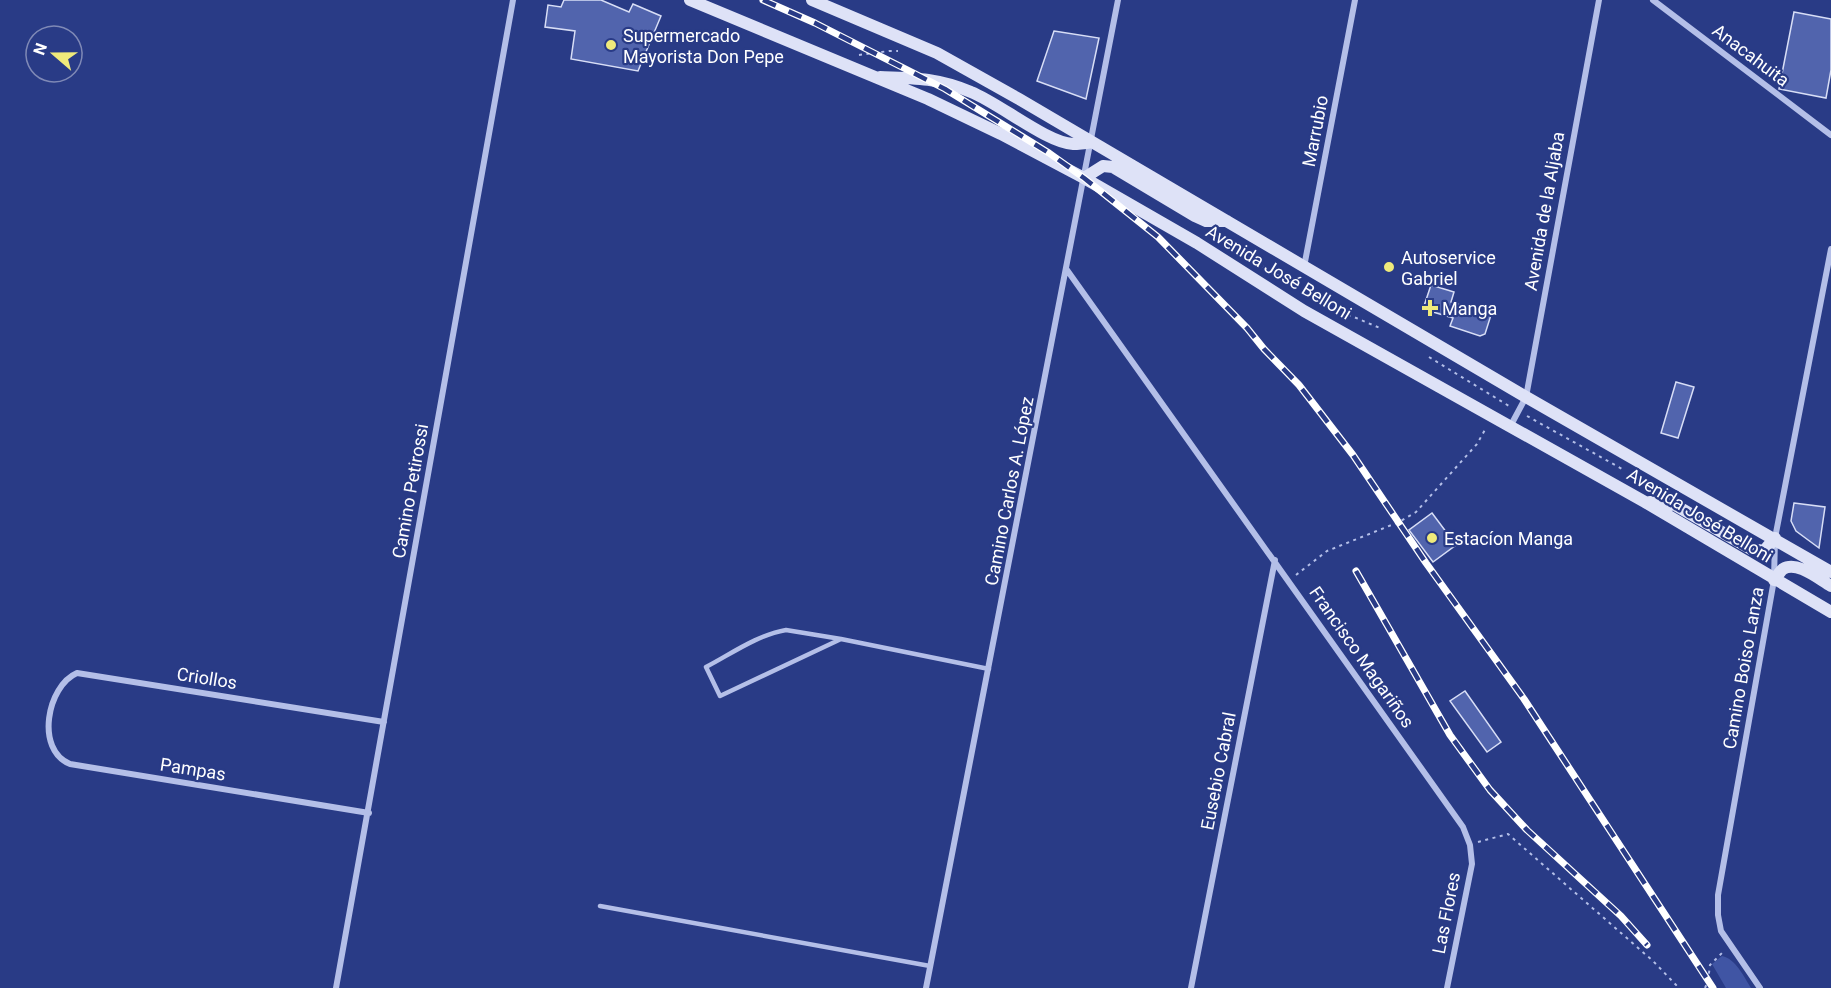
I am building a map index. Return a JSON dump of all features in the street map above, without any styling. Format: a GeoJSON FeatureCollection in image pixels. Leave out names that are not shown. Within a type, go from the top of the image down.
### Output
{"type":"FeatureCollection","features":[{"type":"Feature","properties":{"kind":"main road","name":"Avenida José Belloni"},"geometry":{"type":"LineString","coordinates":[[690,0],[928,99],[1084,178],[1197,243],[1304,311],[1511,425],[1831,612]]}},
{"type":"Feature","properties":{"kind":"main road","name":"Avenida José Belloni"},"geometry":{"type":"LineString","coordinates":[[812,0],[937,53],[1019,99],[1526,397],[1831,572]]}},
{"type":"Feature","properties":{"kind":"main road"},"geometry":{"type":"LineString","coordinates":[[873,77],[924,78],[953,85],[995,104],[1054,139],[1072,144],[1092,142]]}},
{"type":"Feature","properties":{"kind":"main road"},"geometry":{"type":"LineString","coordinates":[[1084,178],[1103,166],[1113,167],[1195,216],[1206,221],[1228,221]]}},
{"type":"Feature","properties":{"kind":"main road"},"geometry":{"type":"LineString","coordinates":[[1645,502],[1675,505],[1758,551],[1764,551],[1774,538]]}},
{"type":"Feature","properties":{"kind":"main road"},"geometry":{"type":"LineString","coordinates":[[1774,580],[1782,569],[1798,567],[1831,586]]}},
{"type":"Feature","properties":{"kind":"street","name":"Camino Petirossi"},"geometry":{"type":"LineString","coordinates":[[336,988],[513,0]]}},
{"type":"Feature","properties":{"kind":"street","name":"Camino Carlos A. López"},"geometry":{"type":"LineString","coordinates":[[926,988],[1118,0]]}},
{"type":"Feature","properties":{"kind":"street","name":"Marrubio"},"geometry":{"type":"LineString","coordinates":[[1304,267],[1354,0]]}},
{"type":"Feature","properties":{"kind":"street","name":"Avenida de la Aljaba"},"geometry":{"type":"LineString","coordinates":[[1511,425],[1526,397],[1599,0]]}},
{"type":"Feature","properties":{"kind":"street","name":"Anacahuita"},"geometry":{"type":"LineString","coordinates":[[1653,0],[1831,135]]}},
{"type":"Feature","properties":{"kind":"street","name":"Camino Boiso Lanza"},"geometry":{"type":"LineString","coordinates":[[1730,947],[1721,931],[1718,895],[1774,580],[1774,538],[1831,249]]}},
{"type":"Feature","properties":{"kind":"street","name":"Francisco Magariños"},"geometry":{"type":"LineString","coordinates":[[1067,270],[1463,827],[1470,844]]}},
{"type":"Feature","properties":{"kind":"street","name":"Eusebio Cabral"},"geometry":{"type":"LineString","coordinates":[[1191,988],[1275,560]]}},
{"type":"Feature","properties":{"kind":"street","name":"Criollos"},"geometry":{"type":"LineString","coordinates":[[50,715],[55,696],[70,676],[77,673],[384,722]]}},
{"type":"Feature","properties":{"kind":"street","name":"Pampas"},"geometry":{"type":"LineString","coordinates":[[50,715],[49,734],[55,753],[61,760],[70,764],[369,813]]}},
{"type":"Feature","properties":{"kind":"street","name":"Las Flores"},"geometry":{"type":"LineString","coordinates":[[1447,988],[1472,864],[1470,844]]}},
{"type":"Feature","properties":{"kind":"street"},"geometry":{"type":"LineString","coordinates":[[1730,947],[1760,988]]}},
{"type":"Feature","properties":{"kind":"lane"},"geometry":{"type":"LineString","coordinates":[[841,639],[720,696],[706,667],[763,637],[786,630],[841,639],[989,669]]}},
{"type":"Feature","properties":{"kind":"lane"},"geometry":{"type":"LineString","coordinates":[[600,906],[930,966]]}},
{"type":"Feature","properties":{"kind":"path"},"geometry":{"type":"LineString","coordinates":[[1230,248],[1349,315],[1386,330]]}},
{"type":"Feature","properties":{"kind":"path"},"geometry":{"type":"LineString","coordinates":[[1424,354],[1518,411],[1628,472]]}},
{"type":"Feature","properties":{"kind":"path"},"geometry":{"type":"LineString","coordinates":[[1289,580],[1327,551],[1399,522],[1416,512],[1477,444],[1493,416]]}},
{"type":"Feature","properties":{"kind":"path"},"geometry":{"type":"LineString","coordinates":[[1470,844],[1508,834],[1653,961],[1679,988]]}},
{"type":"Feature","properties":{"kind":"path"},"geometry":{"type":"LineString","coordinates":[[1705,988],[1710,965],[1718,955],[1730,947]]}},
{"type":"Feature","properties":{"kind":"shaded area"},"geometry":{"type":"Polygon","coordinates":[[[1722,956],[1735,965],[1751,988],[1726,988],[1712,964],[1722,956]]]}},
{"type":"Feature","properties":{"kind":"building","name":"Supermercado Mayorista Don Pepe"},"geometry":{"type":"Polygon","coordinates":[[[564,0],[601,0],[629,12],[633,4],[661,16],[638,71],[571,59],[575,31],[545,27],[548,5],[561,7],[564,0]]]}},
{"type":"Feature","properties":{"kind":"building"},"geometry":{"type":"Polygon","coordinates":[[[1794,12],[1831,19],[1831,70],[1826,98],[1779,89],[1794,12]]]}},
{"type":"Feature","properties":{"kind":"building"},"geometry":{"type":"Polygon","coordinates":[[[1054,31],[1099,38],[1086,99],[1037,81],[1054,31]]]}},
{"type":"Feature","properties":{"kind":"building"},"geometry":{"type":"Polygon","coordinates":[[[1431,285],[1454,292],[1451,302],[1491,315],[1485,334],[1480,336],[1450,326],[1453,318],[1423,309],[1431,285]]]}},
{"type":"Feature","properties":{"kind":"building"},"geometry":{"type":"Polygon","coordinates":[[[1676,382],[1694,387],[1678,438],[1661,433],[1676,382]]]}},
{"type":"Feature","properties":{"kind":"building"},"geometry":{"type":"Polygon","coordinates":[[[1794,503],[1825,507],[1819,548],[1796,531],[1791,521],[1794,503]]]}},
{"type":"Feature","properties":{"kind":"building","name":"Estacíon Manga"},"geometry":{"type":"Polygon","coordinates":[[[1432,513],[1456,545],[1433,562],[1409,530],[1432,513]]]}},
{"type":"Feature","properties":{"kind":"building"},"geometry":{"type":"Polygon","coordinates":[[[1465,691],[1501,742],[1487,752],[1450,701],[1465,691]]]}},
{"type":"Feature","properties":{"kind":"railway"},"geometry":{"type":"LineString","coordinates":[[763,0],[815,23],[945,89],[1049,153],[1158,237],[1247,328],[1299,385],[1353,455],[1426,563],[1524,699],[1713,988]]}},
{"type":"Feature","properties":{"kind":"railway"},"geometry":{"type":"LineString","coordinates":[[1356,571],[1450,735],[1490,790],[1527,830],[1621,916],[1647,945]]}},
{"type":"Feature","properties":{"kind":"place","name":"Supermercado Mayorista Don Pepe"},"geometry":{"type":"Point","coordinates":[611,45]}},
{"type":"Feature","properties":{"kind":"place","name":"Autoservice Gabriel"},"geometry":{"type":"Point","coordinates":[1389,267]}},
{"type":"Feature","properties":{"kind":"place","name":"Manga"},"geometry":{"type":"Point","coordinates":[1430,308]}},
{"type":"Feature","properties":{"kind":"place","name":"Estacíon Manga"},"geometry":{"type":"Point","coordinates":[1432,538]}}]}
